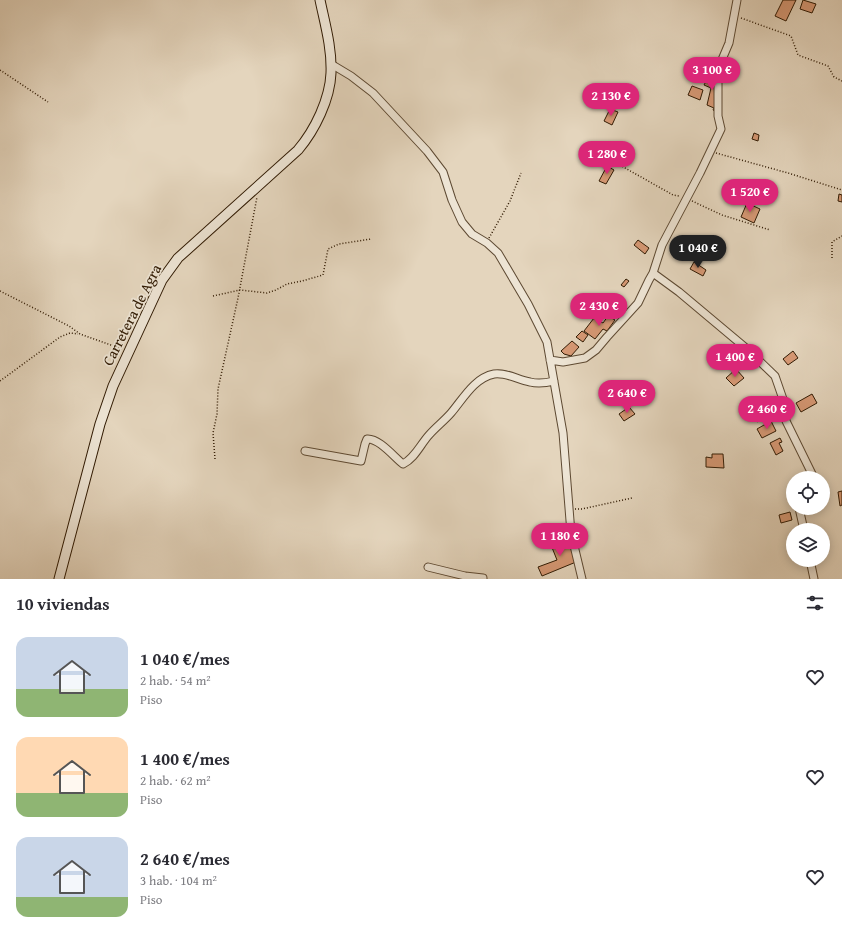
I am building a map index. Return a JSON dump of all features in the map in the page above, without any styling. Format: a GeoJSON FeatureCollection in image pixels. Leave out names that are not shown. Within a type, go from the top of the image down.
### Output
{"type":"FeatureCollection","features":[{"type":"Feature","properties":{"kind":"street","name":"Carretera de Agra"},"geometry":{"type":"LineString","coordinates":[[59,579],[100,424],[113,386],[162,280],[178,258],[298,150],[313,130],[327,94],[330,81],[331,64],[320,0]]}},
{"type":"Feature","properties":{"kind":"street"},"geometry":{"type":"LineString","coordinates":[[550,360],[563,362],[585,358],[596,350],[638,303],[653,273],[662,245],[710,154],[721,128],[718,116],[718,69],[729,44],[737,0]]}},
{"type":"Feature","properties":{"kind":"street"},"geometry":{"type":"LineString","coordinates":[[331,64],[373,93],[427,151],[443,172],[452,200],[462,222],[472,234],[487,243],[498,253],[528,304],[547,342],[563,433],[570,533],[582,579]]}},
{"type":"Feature","properties":{"kind":"street"},"geometry":{"type":"LineString","coordinates":[[653,273],[679,292],[747,349],[776,376],[784,402],[786,421],[811,471]]}},
{"type":"Feature","properties":{"kind":"street"},"geometry":{"type":"LineString","coordinates":[[305,451],[361,461],[364,444],[367,439],[372,439],[384,447],[403,464],[410,460],[429,435],[451,413],[470,389],[482,380],[494,374],[505,374],[530,382],[554,382]]}},
{"type":"Feature","properties":{"kind":"street"},"geometry":{"type":"LineString","coordinates":[[428,567],[483,579]]}},
{"type":"Feature","properties":{"kind":"street"},"geometry":{"type":"LineString","coordinates":[[811,567],[814,579]]}},
{"type":"Feature","properties":{"kind":"path"},"geometry":{"type":"LineString","coordinates":[[734,15],[791,36],[798,55],[828,66],[834,78],[842,81]]}},
{"type":"Feature","properties":{"kind":"path"},"geometry":{"type":"LineString","coordinates":[[0,70],[48,102]]}},
{"type":"Feature","properties":{"kind":"path"},"geometry":{"type":"LineString","coordinates":[[581,150],[611,164],[618,164],[672,195],[686,198],[722,215],[770,230]]}},
{"type":"Feature","properties":{"kind":"path"},"geometry":{"type":"LineString","coordinates":[[710,154],[718,153],[842,190]]}},
{"type":"Feature","properties":{"kind":"path"},"geometry":{"type":"LineString","coordinates":[[487,243],[494,227],[510,201],[521,173]]}},
{"type":"Feature","properties":{"kind":"path"},"geometry":{"type":"LineString","coordinates":[[215,459],[213,433],[217,414],[218,389],[240,290],[258,185]]}},
{"type":"Feature","properties":{"kind":"path"},"geometry":{"type":"LineString","coordinates":[[832,258],[832,242],[842,236]]}},
{"type":"Feature","properties":{"kind":"path"},"geometry":{"type":"LineString","coordinates":[[213,296],[240,290],[267,293],[286,284],[323,275],[328,249],[339,244],[371,239]]}},
{"type":"Feature","properties":{"kind":"path"},"geometry":{"type":"LineString","coordinates":[[0,291],[69,326],[80,334]]}},
{"type":"Feature","properties":{"kind":"path"},"geometry":{"type":"LineString","coordinates":[[0,382],[60,337],[70,333],[80,334],[128,351]]}},
{"type":"Feature","properties":{"kind":"path"},"geometry":{"type":"LineString","coordinates":[[568,503],[571,508],[582,510],[632,498]]}},
{"type":"Feature","properties":{"kind":"building"},"geometry":{"type":"Polygon","coordinates":[[[783,0],[796,0],[786,21],[775,16],[783,0]]]}},
{"type":"Feature","properties":{"kind":"building"},"geometry":{"type":"Polygon","coordinates":[[[803,0],[816,4],[812,13],[800,9],[803,0]]]}},
{"type":"Feature","properties":{"kind":"building"},"geometry":{"type":"Polygon","coordinates":[[[709,76],[717,79],[715,111],[713,110],[714,108],[707,105],[711,88],[704,85],[709,76]]]}},
{"type":"Feature","properties":{"kind":"building"},"geometry":{"type":"Polygon","coordinates":[[[692,86],[703,90],[700,100],[688,95],[692,86]]]}},
{"type":"Feature","properties":{"kind":"building"},"geometry":{"type":"Polygon","coordinates":[[[610,109],[618,112],[612,125],[604,121],[610,109]]]}},
{"type":"Feature","properties":{"kind":"building"},"geometry":{"type":"Polygon","coordinates":[[[754,133],[759,135],[758,141],[752,139],[754,133]]]}},
{"type":"Feature","properties":{"kind":"building"},"geometry":{"type":"Polygon","coordinates":[[[607,166],[614,170],[606,184],[599,181],[607,166]]]}},
{"type":"Feature","properties":{"kind":"building"},"geometry":{"type":"Polygon","coordinates":[[[839,194],[842,195],[842,202],[838,201],[839,194]]]}},
{"type":"Feature","properties":{"kind":"building"},"geometry":{"type":"Polygon","coordinates":[[[747,203],[760,209],[754,223],[741,217],[747,203]]]}},
{"type":"Feature","properties":{"kind":"building"},"geometry":{"type":"Polygon","coordinates":[[[638,240],[649,248],[645,254],[634,245],[638,240]]]}},
{"type":"Feature","properties":{"kind":"building"},"geometry":{"type":"Polygon","coordinates":[[[694,262],[706,270],[703,276],[690,269],[694,262]]]}},
{"type":"Feature","properties":{"kind":"building"},"geometry":{"type":"Polygon","coordinates":[[[626,279],[629,281],[624,287],[621,285],[626,279]]]}},
{"type":"Feature","properties":{"kind":"building"},"geometry":{"type":"Polygon","coordinates":[[[616,300],[627,308],[619,317],[609,308],[616,300]]]}},
{"type":"Feature","properties":{"kind":"building"},"geometry":{"type":"Polygon","coordinates":[[[608,316],[615,320],[607,331],[603,329],[595,339],[584,331],[594,318],[603,323],[608,316]]]}},
{"type":"Feature","properties":{"kind":"building"},"geometry":{"type":"Polygon","coordinates":[[[582,331],[588,335],[583,342],[576,337],[582,331]]]}},
{"type":"Feature","properties":{"kind":"building"},"geometry":{"type":"Polygon","coordinates":[[[572,341],[579,347],[571,356],[564,354],[561,351],[572,341]]]}},
{"type":"Feature","properties":{"kind":"building"},"geometry":{"type":"Polygon","coordinates":[[[793,351],[798,358],[788,365],[783,359],[793,351]]]}},
{"type":"Feature","properties":{"kind":"building"},"geometry":{"type":"Polygon","coordinates":[[[736,369],[744,378],[734,386],[726,378],[736,369]]]}},
{"type":"Feature","properties":{"kind":"building"},"geometry":{"type":"Polygon","coordinates":[[[812,394],[817,403],[801,412],[796,403],[812,394]]]}},
{"type":"Feature","properties":{"kind":"building"},"geometry":{"type":"Polygon","coordinates":[[[629,407],[635,414],[624,421],[619,414],[629,407]]]}},
{"type":"Feature","properties":{"kind":"building"},"geometry":{"type":"Polygon","coordinates":[[[764,407],[769,414],[757,422],[752,414],[764,407]]]}},
{"type":"Feature","properties":{"kind":"building"},"geometry":{"type":"Polygon","coordinates":[[[771,421],[776,431],[762,438],[757,429],[771,421]]]}},
{"type":"Feature","properties":{"kind":"building"},"geometry":{"type":"Polygon","coordinates":[[[780,438],[782,442],[779,443],[783,451],[776,455],[770,443],[780,438]]]}},
{"type":"Feature","properties":{"kind":"building"},"geometry":{"type":"Polygon","coordinates":[[[712,454],[723,454],[724,468],[706,467],[706,457],[712,458],[712,454]]]}},
{"type":"Feature","properties":{"kind":"building"},"geometry":{"type":"Polygon","coordinates":[[[842,491],[842,505],[840,506],[838,492],[842,491]]]}},
{"type":"Feature","properties":{"kind":"building"},"geometry":{"type":"Polygon","coordinates":[[[786,513],[786,515],[791,515],[792,520],[781,523],[779,515],[786,513]]]}},
{"type":"Feature","properties":{"kind":"building"},"geometry":{"type":"Polygon","coordinates":[[[570,538],[576,562],[542,576],[538,567],[557,560],[551,545],[570,538]]]}}]}
